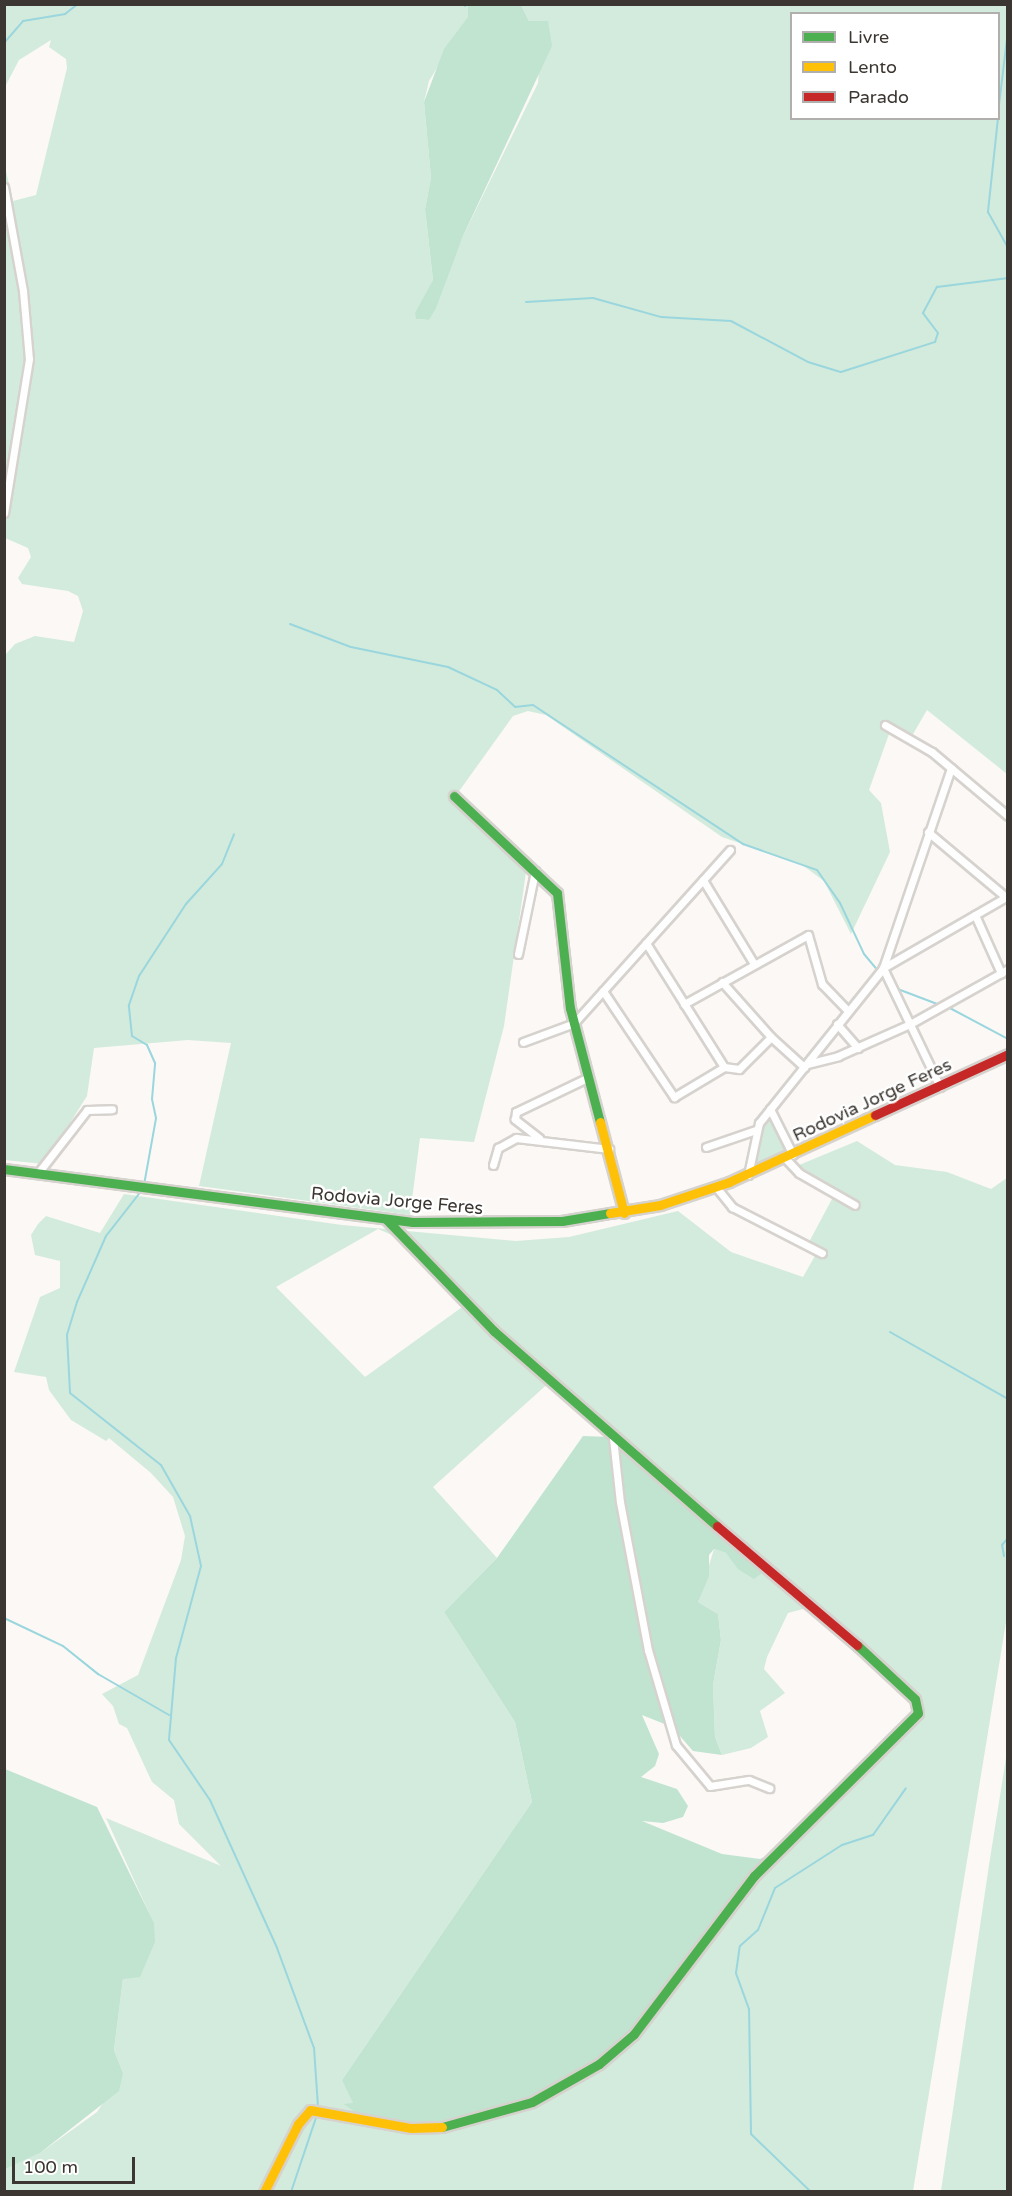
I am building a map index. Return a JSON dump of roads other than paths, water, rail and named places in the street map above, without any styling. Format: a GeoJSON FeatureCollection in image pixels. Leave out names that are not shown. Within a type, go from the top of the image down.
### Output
{"type":"FeatureCollection","features":[{"type":"Feature","properties":{"kind":"street"},"geometry":{"type":"LineString","coordinates":[[4,187],[23,291],[29,359],[4,513]]}},
{"type":"Feature","properties":{"kind":"street"},"geometry":{"type":"LineString","coordinates":[[885,725],[951,768],[1008,816]]}},
{"type":"Feature","properties":{"kind":"street"},"geometry":{"type":"LineString","coordinates":[[748,1175],[756,1130],[770,1109],[883,968],[951,768]]}},
{"type":"Feature","properties":{"kind":"street"},"geometry":{"type":"LineString","coordinates":[[454,796],[555,890],[560,902],[574,1023],[624,1213]]}},
{"type":"Feature","properties":{"kind":"street"},"geometry":{"type":"LineString","coordinates":[[883,968],[1007,898],[928,832]]}},
{"type":"Feature","properties":{"kind":"street"},"geometry":{"type":"LineString","coordinates":[[523,1042],[574,1023],[730,850]]}},
{"type":"Feature","properties":{"kind":"street"},"geometry":{"type":"LineString","coordinates":[[518,954],[535,871]]}},
{"type":"Feature","properties":{"kind":"street"},"geometry":{"type":"LineString","coordinates":[[703,880],[754,964]]}},
{"type":"Feature","properties":{"kind":"street"},"geometry":{"type":"LineString","coordinates":[[806,1065],[858,1048],[910,1024],[1004,971],[975,915]]}},
{"type":"Feature","properties":{"kind":"street"},"geometry":{"type":"LineString","coordinates":[[684,1004],[808,935],[822,984],[848,1011]]}},
{"type":"Feature","properties":{"kind":"street"},"geometry":{"type":"LineString","coordinates":[[646,943],[724,1067]]}},
{"type":"Feature","properties":{"kind":"street"},"geometry":{"type":"LineString","coordinates":[[883,968],[940,1087]]}},
{"type":"Feature","properties":{"kind":"street"},"geometry":{"type":"LineString","coordinates":[[722,982],[771,1037],[806,1065]]}},
{"type":"Feature","properties":{"kind":"street"},"geometry":{"type":"LineString","coordinates":[[603,991],[672,1096],[681,1096],[724,1067],[739,1069],[771,1037]]}},
{"type":"Feature","properties":{"kind":"street"},"geometry":{"type":"LineString","coordinates":[[837,1024],[858,1048]]}},
{"type":"Feature","properties":{"kind":"street","name":"Rodovia Jorge Feres"},"geometry":{"type":"LineString","coordinates":[[4,1169],[387,1220],[496,1225],[624,1213],[716,1187],[748,1175],[1008,1054]]}},
{"type":"Feature","properties":{"kind":"street"},"geometry":{"type":"LineString","coordinates":[[539,1138],[514,1119],[516,1112],[589,1077]]}},
{"type":"Feature","properties":{"kind":"street"},"geometry":{"type":"LineString","coordinates":[[38,1173],[87,1110],[112,1109]]}},
{"type":"Feature","properties":{"kind":"street"},"geometry":{"type":"LineString","coordinates":[[770,1109],[799,1173],[855,1205]]}},
{"type":"Feature","properties":{"kind":"street"},"geometry":{"type":"LineString","coordinates":[[706,1147],[756,1130]]}},
{"type":"Feature","properties":{"kind":"street"},"geometry":{"type":"LineString","coordinates":[[492,1165],[502,1145],[516,1138],[539,1138],[609,1149]]}},
{"type":"Feature","properties":{"kind":"street"},"geometry":{"type":"LineString","coordinates":[[716,1187],[732,1207],[822,1253]]}},
{"type":"Feature","properties":{"kind":"street"},"geometry":{"type":"LineString","coordinates":[[264,2192],[310,2110],[330,2109],[411,2128],[446,2127],[532,2102],[599,2064],[647,2017],[754,1876],[864,1763],[917,1718],[915,1699],[895,1677],[613,1438],[494,1331],[387,1220]]}},
{"type":"Feature","properties":{"kind":"street"},"geometry":{"type":"LineString","coordinates":[[613,1438],[646,1640],[676,1745],[710,1786],[748,1780],[769,1788]]}},
{"type":"Feature","properties":{"kind":"waterway"},"geometry":{"type":"LineString","coordinates":[[4,43],[23,21],[65,14],[78,4]]}},
{"type":"Feature","properties":{"kind":"waterway"},"geometry":{"type":"LineString","coordinates":[[1000,96],[1008,30]]}},
{"type":"Feature","properties":{"kind":"waterway"},"geometry":{"type":"LineString","coordinates":[[998,120],[988,212],[1008,248]]}},
{"type":"Feature","properties":{"kind":"waterway"},"geometry":{"type":"LineString","coordinates":[[526,302],[593,298],[661,317],[731,321],[808,362],[841,372],[935,342],[938,333],[923,313],[937,287],[1008,278]]}},
{"type":"Feature","properties":{"kind":"waterway"},"geometry":{"type":"LineString","coordinates":[[290,624],[351,647],[448,667],[497,690],[515,707],[533,705],[743,844],[817,870],[840,903],[864,954],[886,980]]}},
{"type":"Feature","properties":{"kind":"waterway"},"geometry":{"type":"LineString","coordinates":[[144,1185],[156,1118],[152,1099],[155,1063],[147,1045],[132,1036],[129,1005],[139,976],[186,904],[222,864],[234,834]]}},
{"type":"Feature","properties":{"kind":"waterway"},"geometry":{"type":"LineString","coordinates":[[895,988],[940,1005]]}},
{"type":"Feature","properties":{"kind":"waterway"},"geometry":{"type":"LineString","coordinates":[[946,1006],[1008,1039]]}},
{"type":"Feature","properties":{"kind":"waterway"},"geometry":{"type":"LineString","coordinates":[[142,1190],[106,1236],[77,1302],[67,1335],[70,1393],[161,1465],[190,1516],[201,1566],[176,1658],[169,1740],[210,1800],[277,1948],[314,2048],[318,2106]]}},
{"type":"Feature","properties":{"kind":"waterway"},"geometry":{"type":"LineString","coordinates":[[890,1332],[1008,1399]]}},
{"type":"Feature","properties":{"kind":"waterway"},"geometry":{"type":"LineString","coordinates":[[1004,1556],[1002,1545],[1008,1538]]}},
{"type":"Feature","properties":{"kind":"waterway"},"geometry":{"type":"LineString","coordinates":[[4,1618],[63,1646],[98,1674],[169,1715]]}},
{"type":"Feature","properties":{"kind":"waterway"},"geometry":{"type":"LineString","coordinates":[[811,2192],[751,2134],[749,2009],[736,1973],[740,1946],[758,1930],[775,1888],[842,1845],[873,1835],[906,1788]]}},
{"type":"Feature","properties":{"kind":"waterway"},"geometry":{"type":"LineString","coordinates":[[291,2192],[318,2112]]}}]}
